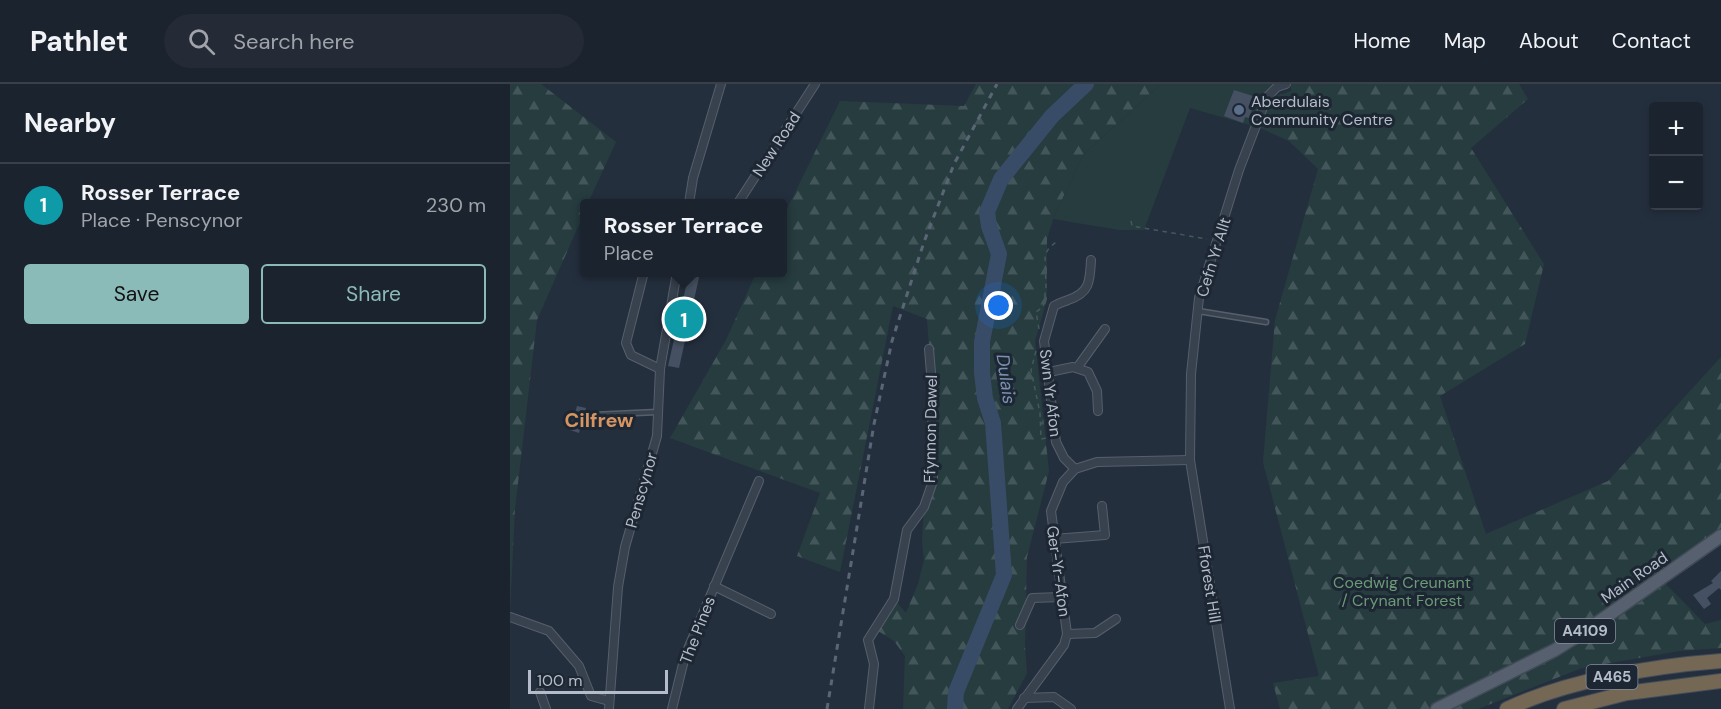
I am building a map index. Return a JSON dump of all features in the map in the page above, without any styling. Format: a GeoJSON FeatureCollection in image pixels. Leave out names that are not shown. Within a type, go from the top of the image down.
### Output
{"type":"FeatureCollection","features":[{"type":"Feature","properties":{"kind":"highway","name":"A465"},"geometry":{"type":"LineString","coordinates":[[1507,709],[1560,690],[1632,672],[1721,661]]}},
{"type":"Feature","properties":{"kind":"highway","name":"A465"},"geometry":{"type":"LineString","coordinates":[[1564,709],[1627,693],[1721,681]]}},
{"type":"Feature","properties":{"kind":"main road","name":"Main Road"},"geometry":{"type":"LineString","coordinates":[[1437,709],[1555,650],[1721,536]]}},
{"type":"Feature","properties":{"kind":"street"},"geometry":{"type":"LineString","coordinates":[[690,199],[693,178],[721,84]]}},
{"type":"Feature","properties":{"kind":"street","name":"New Road"},"geometry":{"type":"LineString","coordinates":[[741,199],[815,84]]}},
{"type":"Feature","properties":{"kind":"street","name":"Cefn Yr Allt"},"geometry":{"type":"LineString","coordinates":[[1190,460],[1191,374],[1199,298],[1239,170],[1267,97],[1277,87],[1286,84]]}},
{"type":"Feature","properties":{"kind":"street","name":"Swn Yr Afon"},"geometry":{"type":"LineString","coordinates":[[1075,469],[1064,458],[1056,442],[1044,341],[1052,310],[1059,303],[1076,297],[1087,288],[1090,281],[1091,260]]}},
{"type":"Feature","properties":{"kind":"street"},"geometry":{"type":"LineString","coordinates":[[643,277],[626,343],[631,355],[660,369]]}},
{"type":"Feature","properties":{"kind":"street","name":"Penscynor"},"geometry":{"type":"LineString","coordinates":[[609,705],[618,587],[623,557],[657,436],[660,369],[676,277]]}},
{"type":"Feature","properties":{"kind":"street"},"geometry":{"type":"LineString","coordinates":[[1077,368],[1105,329]]}},
{"type":"Feature","properties":{"kind":"street","name":"Ffynnon Dawel"},"geometry":{"type":"LineString","coordinates":[[868,709],[874,664],[868,640],[894,599],[907,530],[924,507],[933,481],[932,385],[929,349]]}},
{"type":"Feature","properties":{"kind":"street"},"geometry":{"type":"LineString","coordinates":[[1049,372],[1073,367],[1088,372],[1096,386],[1098,411]]}},
{"type":"Feature","properties":{"kind":"street"},"geometry":{"type":"LineString","coordinates":[[1075,469],[1097,462],[1190,460]]}},
{"type":"Feature","properties":{"kind":"street","name":"Fforest Hill"},"geometry":{"type":"LineString","coordinates":[[1190,460],[1230,709]]}},
{"type":"Feature","properties":{"kind":"street","name":"Ger-Yr-Afon"},"geometry":{"type":"LineString","coordinates":[[1017,709],[1064,645],[1068,634],[1051,511],[1063,482],[1075,469]]}},
{"type":"Feature","properties":{"kind":"street","name":"The Pines"},"geometry":{"type":"LineString","coordinates":[[672,709],[685,656],[759,481]]}},
{"type":"Feature","properties":{"kind":"street"},"geometry":{"type":"LineString","coordinates":[[1054,539],[1105,535],[1102,506]]}},
{"type":"Feature","properties":{"kind":"street","name":"The Pines"},"geometry":{"type":"LineString","coordinates":[[714,586],[771,614]]}},
{"type":"Feature","properties":{"kind":"street"},"geometry":{"type":"LineString","coordinates":[[1020,625],[1032,598],[1062,597]]}},
{"type":"Feature","properties":{"kind":"street"},"geometry":{"type":"LineString","coordinates":[[510,617],[549,631],[579,666],[591,696],[609,705]]}},
{"type":"Feature","properties":{"kind":"street"},"geometry":{"type":"LineString","coordinates":[[1068,634],[1095,633],[1116,620]]}},
{"type":"Feature","properties":{"kind":"street"},"geometry":{"type":"LineString","coordinates":[[540,692],[546,709]]}},
{"type":"Feature","properties":{"kind":"street"},"geometry":{"type":"LineString","coordinates":[[1024,698],[1054,697],[1071,709]]}},
{"type":"Feature","properties":{"kind":"lane"},"geometry":{"type":"LineString","coordinates":[[1198,311],[1266,322]]}},
{"type":"Feature","properties":{"kind":"lane"},"geometry":{"type":"LineString","coordinates":[[593,415],[657,412]]}},
{"type":"Feature","properties":{"kind":"path"},"geometry":{"type":"LineString","coordinates":[[1131,221],[1132,226],[1217,241]]}},
{"type":"Feature","properties":{"kind":"green space"},"geometry":{"type":"Polygon","coordinates":[[[510,84],[541,84],[616,142],[590,199],[580,199],[580,222],[537,320],[515,509],[510,611],[510,84]]]}},
{"type":"Feature","properties":{"kind":"green space"},"geometry":{"type":"Polygon","coordinates":[[[976,84],[1161,84],[1083,155],[1053,219],[1047,239],[1047,299],[1035,341],[1049,471],[1027,557],[1025,646],[1027,673],[1008,709],[903,709],[905,656],[894,641],[875,629],[894,599],[906,613],[918,584],[924,560],[922,541],[924,507],[933,481],[932,385],[927,319],[893,306],[840,572],[797,556],[820,493],[670,438],[726,340],[754,277],[787,277],[787,209],[840,101],[964,106],[976,84]]]}},
{"type":"Feature","properties":{"kind":"green space"},"geometry":{"type":"Polygon","coordinates":[[[1161,84],[1276,84],[1253,126],[1190,108],[1144,230],[1119,230],[1053,219],[1083,155],[1161,84]]]}},
{"type":"Feature","properties":{"kind":"green space","name":"Coedwig Creunant / Crynant Forest"},"geometry":{"type":"Polygon","coordinates":[[[1291,84],[1519,84],[1528,99],[1471,148],[1544,264],[1525,344],[1440,396],[1486,534],[1608,481],[1721,357],[1721,528],[1657,575],[1705,624],[1721,620],[1721,648],[1679,651],[1582,668],[1478,709],[1280,709],[1273,683],[1319,676],[1263,462],[1275,320],[1318,169],[1289,141],[1258,127],[1268,99],[1291,91],[1291,84]]]}},
{"type":"Feature","properties":{"kind":"building","name":"Aberdulais Community Centre"},"geometry":{"type":"Polygon","coordinates":[[[1234,90],[1253,96],[1250,103],[1254,104],[1249,118],[1245,117],[1243,123],[1224,116],[1234,90]]]}},
{"type":"Feature","properties":{"kind":"building"},"geometry":{"type":"Polygon","coordinates":[[[688,277],[699,277],[679,368],[668,366],[688,277]]]}},
{"type":"Feature","properties":{"kind":"building"},"geometry":{"type":"Polygon","coordinates":[[[577,406],[586,408],[579,433],[570,430],[577,406]]]}},
{"type":"Feature","properties":{"kind":"building"},"geometry":{"type":"Polygon","coordinates":[[[1721,571],[1721,590],[1719,588],[1707,598],[1711,604],[1704,609],[1693,595],[1713,583],[1711,581],[1721,571]]]}},
{"type":"Feature","properties":{"kind":"waterway","name":"Dulais"},"geometry":{"type":"LineString","coordinates":[[955,709],[956,692],[1004,575],[993,423],[985,398],[982,373],[982,342],[999,254],[989,226],[987,212],[1001,179],[1052,116],[1086,84]]}},
{"type":"Feature","properties":{"kind":"railway"},"geometry":{"type":"LineString","coordinates":[[827,709],[874,424],[892,341],[924,242],[954,164],[997,84]]}},
{"type":"Feature","properties":{"kind":"place","name":"Aberdulais Community Centre"},"geometry":{"type":"Point","coordinates":[1239,110]}},
{"type":"Feature","properties":{"kind":"place","name":"Rosser Terrace"},"geometry":{"type":"Point","coordinates":[684,319]}},
{"type":"Feature","properties":{"kind":"district","name":"Cilfrew"},"geometry":{"type":"Point","coordinates":[599,420]}}]}
